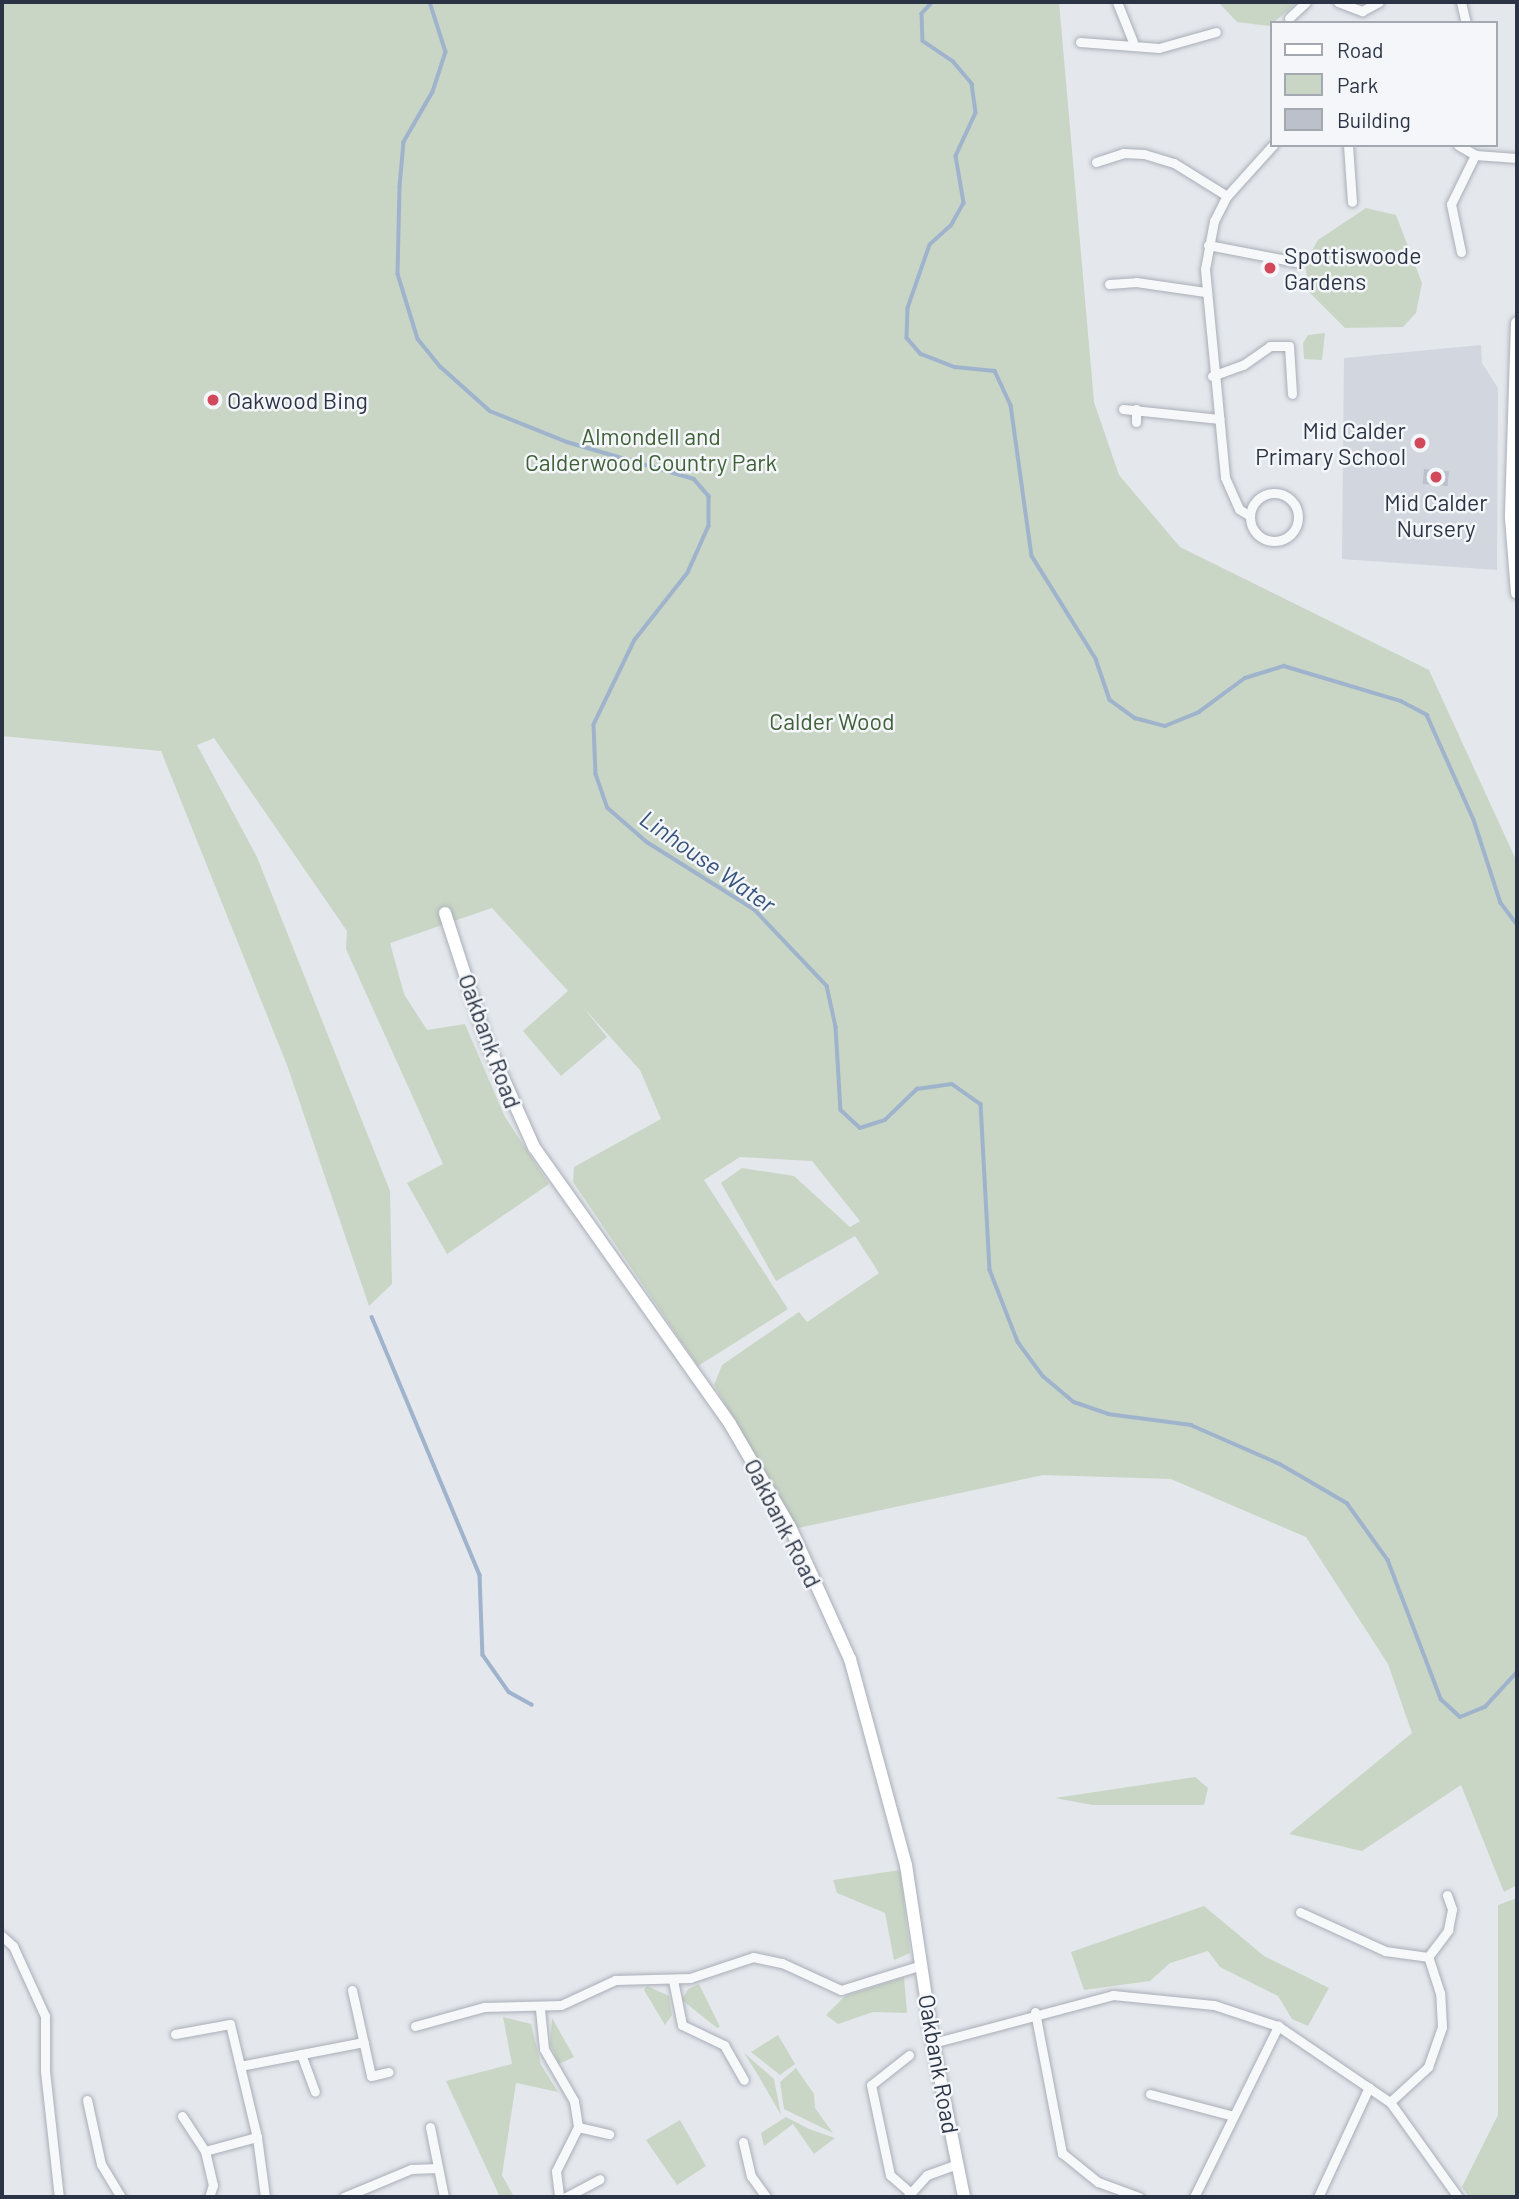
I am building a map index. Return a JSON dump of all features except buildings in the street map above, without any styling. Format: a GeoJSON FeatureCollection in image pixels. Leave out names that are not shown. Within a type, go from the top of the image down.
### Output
{"type":"FeatureCollection","features":[{"type":"Feature","properties":{"kind":"street"},"geometry":{"type":"LineString","coordinates":[[1116,2],[1133,42]]}},
{"type":"Feature","properties":{"kind":"street"},"geometry":{"type":"LineString","coordinates":[[1289,18],[1306,2]]}},
{"type":"Feature","properties":{"kind":"street"},"geometry":{"type":"LineString","coordinates":[[1338,2],[1362,11],[1379,2]]}},
{"type":"Feature","properties":{"kind":"street"},"geometry":{"type":"LineString","coordinates":[[1461,2],[1466,21]]}},
{"type":"Feature","properties":{"kind":"street"},"geometry":{"type":"LineString","coordinates":[[1080,41],[1133,42],[1159,48],[1216,32]]}},
{"type":"Feature","properties":{"kind":"street"},"geometry":{"type":"LineString","coordinates":[[1250,516],[1262,496],[1278,493],[1290,499],[1299,517],[1292,534],[1277,541],[1255,532],[1250,516],[1239,509],[1225,477],[1205,292],[1208,246],[1227,196],[1271,147]]}},
{"type":"Feature","properties":{"kind":"street"},"geometry":{"type":"LineString","coordinates":[[1348,147],[1352,202]]}},
{"type":"Feature","properties":{"kind":"street"},"geometry":{"type":"LineString","coordinates":[[1461,147],[1475,155],[1517,158]]}},
{"type":"Feature","properties":{"kind":"street"},"geometry":{"type":"LineString","coordinates":[[1096,162],[1123,153],[1144,155],[1174,163],[1227,196]]}},
{"type":"Feature","properties":{"kind":"street"},"geometry":{"type":"LineString","coordinates":[[1461,252],[1451,204],[1475,155]]}},
{"type":"Feature","properties":{"kind":"street"},"geometry":{"type":"LineString","coordinates":[[1208,246],[1296,262]]}},
{"type":"Feature","properties":{"kind":"street"},"geometry":{"type":"LineString","coordinates":[[1109,284],[1136,282],[1205,292]]}},
{"type":"Feature","properties":{"kind":"street"},"geometry":{"type":"LineString","coordinates":[[1517,323],[1511,518],[1517,593]]}},
{"type":"Feature","properties":{"kind":"street"},"geometry":{"type":"LineString","coordinates":[[1212,376],[1243,366],[1270,346],[1289,346],[1292,394]]}},
{"type":"Feature","properties":{"kind":"street"},"geometry":{"type":"LineString","coordinates":[[1123,410],[1136,409],[1191,420],[1219,419]]}},
{"type":"Feature","properties":{"kind":"street"},"geometry":{"type":"LineString","coordinates":[[1136,409],[1136,422]]}},
{"type":"Feature","properties":{"kind":"street","name":"Oakbank Road"},"geometry":{"type":"LineString","coordinates":[[446,913],[487,1042],[534,1147],[730,1424],[790,1527],[865,1704],[906,1864],[933,2043],[964,2197]]}},
{"type":"Feature","properties":{"kind":"street"},"geometry":{"type":"LineString","coordinates":[[1428,1956],[1448,1930],[1452,1909],[1447,1895]]}},
{"type":"Feature","properties":{"kind":"street"},"geometry":{"type":"LineString","coordinates":[[1300,1912],[1385,1951],[1428,1956]]}},
{"type":"Feature","properties":{"kind":"street"},"geometry":{"type":"LineString","coordinates":[[2,1936],[13,1946],[45,2015],[45,2071],[59,2197]]}},
{"type":"Feature","properties":{"kind":"street"},"geometry":{"type":"LineString","coordinates":[[1390,2102],[1428,2067],[1442,2027],[1440,1993],[1428,1956]]}},
{"type":"Feature","properties":{"kind":"street"},"geometry":{"type":"LineString","coordinates":[[415,2026],[484,2007],[540,2009],[581,1998],[615,1980],[673,1980],[738,1959],[760,1957],[841,1990],[922,1965]]}},
{"type":"Feature","properties":{"kind":"street"},"geometry":{"type":"LineString","coordinates":[[673,1980],[682,2025],[724,2045],[744,2080]]}},
{"type":"Feature","properties":{"kind":"street"},"geometry":{"type":"LineString","coordinates":[[352,1990],[370,2076],[389,2072]]}},
{"type":"Feature","properties":{"kind":"street"},"geometry":{"type":"LineString","coordinates":[[933,2043],[1035,2012],[1113,1994],[1213,2005],[1278,2026],[1390,2102],[1458,2197]]}},
{"type":"Feature","properties":{"kind":"street"},"geometry":{"type":"LineString","coordinates":[[540,2009],[544,2049],[574,2101],[578,2127],[556,2171],[559,2197]]}},
{"type":"Feature","properties":{"kind":"street"},"geometry":{"type":"LineString","coordinates":[[1035,2012],[1062,2153],[1098,2182],[1139,2197]]}},
{"type":"Feature","properties":{"kind":"street"},"geometry":{"type":"LineString","coordinates":[[175,2034],[230,2024],[257,2137],[265,2197]]}},
{"type":"Feature","properties":{"kind":"street"},"geometry":{"type":"LineString","coordinates":[[1194,2197],[1278,2026]]}},
{"type":"Feature","properties":{"kind":"street"},"geometry":{"type":"LineString","coordinates":[[240,2066],[364,2042]]}},
{"type":"Feature","properties":{"kind":"street"},"geometry":{"type":"LineString","coordinates":[[301,2054],[315,2092]]}},
{"type":"Feature","properties":{"kind":"street"},"geometry":{"type":"LineString","coordinates":[[909,2055],[871,2085],[890,2175],[909,2195],[927,2175],[958,2164]]}},
{"type":"Feature","properties":{"kind":"street"},"geometry":{"type":"LineString","coordinates":[[1318,2197],[1369,2087]]}},
{"type":"Feature","properties":{"kind":"street"},"geometry":{"type":"LineString","coordinates":[[1150,2094],[1233,2116]]}},
{"type":"Feature","properties":{"kind":"street"},"geometry":{"type":"LineString","coordinates":[[87,2100],[101,2164],[121,2197]]}},
{"type":"Feature","properties":{"kind":"street"},"geometry":{"type":"LineString","coordinates":[[182,2116],[205,2151],[213,2185],[209,2197]]}},
{"type":"Feature","properties":{"kind":"street"},"geometry":{"type":"LineString","coordinates":[[430,2127],[444,2197]]}},
{"type":"Feature","properties":{"kind":"street"},"geometry":{"type":"LineString","coordinates":[[578,2127],[609,2134]]}},
{"type":"Feature","properties":{"kind":"street"},"geometry":{"type":"LineString","coordinates":[[205,2151],[257,2137]]}},
{"type":"Feature","properties":{"kind":"street"},"geometry":{"type":"LineString","coordinates":[[743,2142],[751,2175],[766,2197]]}},
{"type":"Feature","properties":{"kind":"street"},"geometry":{"type":"LineString","coordinates":[[344,2197],[411,2169],[438,2168]]}},
{"type":"Feature","properties":{"kind":"street"},"geometry":{"type":"LineString","coordinates":[[566,2197],[600,2179]]}},
{"type":"Feature","properties":{"kind":"shaded area","name":"Mid Calder Primary School"},"geometry":{"type":"Polygon","coordinates":[[[1481,345],[1482,363],[1498,388],[1497,570],[1342,559],[1344,358],[1481,345]]]}},
{"type":"Feature","properties":{"kind":"green space","name":"Almondell and Calderwood Country Park"},"geometry":{"type":"Polygon","coordinates":[[[2,2],[1059,2],[1094,402],[1119,475],[1180,547],[1429,670],[1517,862],[1517,1885],[1504,1892],[1461,1785],[1362,1851],[1289,1834],[1412,1733],[1388,1664],[1306,1537],[1171,1479],[1043,1475],[798,1528],[714,1385],[722,1365],[799,1312],[807,1322],[879,1273],[855,1236],[776,1281],[721,1183],[742,1168],[794,1176],[850,1227],[860,1221],[812,1161],[740,1157],[704,1180],[788,1309],[698,1366],[573,1182],[574,1167],[661,1119],[640,1070],[584,1008],[607,1037],[561,1076],[523,1031],[568,991],[492,908],[390,943],[404,994],[427,1030],[465,1024],[505,1117],[549,1184],[447,1254],[407,1183],[443,1164],[346,949],[347,931],[214,738],[197,745],[257,857],[390,1191],[392,1284],[369,1306],[287,1065],[161,751],[2,736],[2,2]]]}},
{"type":"Feature","properties":{"kind":"green space"},"geometry":{"type":"Polygon","coordinates":[[[1218,2],[1298,2],[1275,21],[1270,21],[1269,26],[1237,22],[1218,2]]]}},
{"type":"Feature","properties":{"kind":"green space"},"geometry":{"type":"Polygon","coordinates":[[[1366,208],[1396,215],[1422,283],[1416,313],[1403,327],[1345,328],[1309,292],[1305,263],[1318,240],[1366,208]]]}},
{"type":"Feature","properties":{"kind":"green space"},"geometry":{"type":"Polygon","coordinates":[[[1325,333],[1322,360],[1304,359],[1303,343],[1308,335],[1325,333]]]}},
{"type":"Feature","properties":{"kind":"green space"},"geometry":{"type":"Polygon","coordinates":[[[1195,1777],[1208,1788],[1204,1805],[1092,1805],[1055,1798],[1195,1777]]]}},
{"type":"Feature","properties":{"kind":"green space"},"geometry":{"type":"Polygon","coordinates":[[[900,1870],[910,1953],[894,1960],[885,1913],[837,1893],[833,1880],[900,1870]]]}},
{"type":"Feature","properties":{"kind":"green space"},"geometry":{"type":"Polygon","coordinates":[[[1517,1898],[1517,2197],[1469,2197],[1462,2187],[1498,2115],[1498,1905],[1517,1898]]]}},
{"type":"Feature","properties":{"kind":"green space"},"geometry":{"type":"Polygon","coordinates":[[[1204,1906],[1264,1956],[1329,1988],[1308,2026],[1292,2019],[1278,1996],[1220,1967],[1208,1951],[1170,1963],[1150,1981],[1084,1990],[1071,1952],[1204,1906]]]}},
{"type":"Feature","properties":{"kind":"green space"},"geometry":{"type":"Polygon","coordinates":[[[904,1977],[907,2013],[873,2012],[838,2024],[826,2015],[845,1996],[904,1977]]]}},
{"type":"Feature","properties":{"kind":"green space"},"geometry":{"type":"Polygon","coordinates":[[[699,1984],[720,2027],[717,2028],[682,2000],[688,1989],[699,1984]]]}},
{"type":"Feature","properties":{"kind":"green space"},"geometry":{"type":"Polygon","coordinates":[[[647,1986],[669,1996],[672,2015],[665,2025],[644,1990],[647,1986]]]}},
{"type":"Feature","properties":{"kind":"green space"},"geometry":{"type":"Polygon","coordinates":[[[503,2017],[531,2024],[541,2065],[558,2092],[516,2083],[502,2175],[514,2197],[500,2197],[446,2081],[512,2064],[503,2017]]]}},
{"type":"Feature","properties":{"kind":"green space"},"geometry":{"type":"Polygon","coordinates":[[[552,2018],[574,2057],[559,2064],[550,2044],[552,2018]]]}},
{"type":"Feature","properties":{"kind":"green space"},"geometry":{"type":"Polygon","coordinates":[[[778,2035],[795,2064],[780,2075],[751,2052],[778,2035]]]}},
{"type":"Feature","properties":{"kind":"green space"},"geometry":{"type":"Polygon","coordinates":[[[744,2053],[774,2079],[781,2115],[758,2075],[744,2053]]]}},
{"type":"Feature","properties":{"kind":"green space"},"geometry":{"type":"Polygon","coordinates":[[[796,2068],[814,2094],[815,2108],[833,2133],[784,2109],[780,2082],[796,2068]]]}},
{"type":"Feature","properties":{"kind":"green space"},"geometry":{"type":"Polygon","coordinates":[[[786,2117],[835,2138],[814,2154],[793,2124],[764,2146],[761,2133],[786,2117]]]}},
{"type":"Feature","properties":{"kind":"green space"},"geometry":{"type":"Polygon","coordinates":[[[680,2120],[706,2166],[677,2185],[646,2140],[680,2120]]]}},
{"type":"Feature","properties":{"kind":"waterway","name":"Linhouse Water"},"geometry":{"type":"LineString","coordinates":[[430,2],[446,52],[433,92],[404,142],[400,187],[398,274],[418,339],[441,367],[490,411],[567,442],[694,479],[709,496],[709,526],[688,573],[635,640],[594,725],[596,774],[608,808],[647,842],[754,909],[827,986],[836,1027],[841,1110],[860,1128],[885,1120],[917,1089],[952,1084],[981,1104],[990,1270],[1018,1342],[1043,1376],[1074,1402],[1108,1414],[1191,1425],[1280,1464],[1347,1503],[1388,1560],[1441,1699],[1460,1717],[1485,1707],[1517,1672]]}},
{"type":"Feature","properties":{"kind":"waterway"},"geometry":{"type":"LineString","coordinates":[[933,2],[922,14],[923,41],[953,61],[972,84],[976,113],[956,156],[964,203],[951,226],[930,245],[908,308],[907,338],[921,354],[955,367],[995,371],[1011,405],[1032,556],[1096,659],[1110,700],[1135,718],[1165,726],[1199,712],[1245,678],[1284,666],[1401,701],[1427,715],[1474,820],[1501,903],[1517,924]]}},
{"type":"Feature","properties":{"kind":"waterway"},"geometry":{"type":"LineString","coordinates":[[372,1317],[480,1575],[483,1655],[509,1692],[532,1705]]}},
{"type":"Feature","properties":{"kind":"place","name":"Spottiswoode Gardens"},"geometry":{"type":"Point","coordinates":[1270,268]}},
{"type":"Feature","properties":{"kind":"place","name":"Oakwood Bing"},"geometry":{"type":"Point","coordinates":[213,400]}},
{"type":"Feature","properties":{"kind":"place","name":"Mid Calder Primary School"},"geometry":{"type":"Point","coordinates":[1420,443]}},
{"type":"Feature","properties":{"kind":"place","name":"Mid Calder Nursery"},"geometry":{"type":"Point","coordinates":[1436,477]}},
{"type":"Feature","properties":{"kind":"park label","name":"Calder Wood"},"geometry":{"type":"Point","coordinates":[832,721]}}]}
